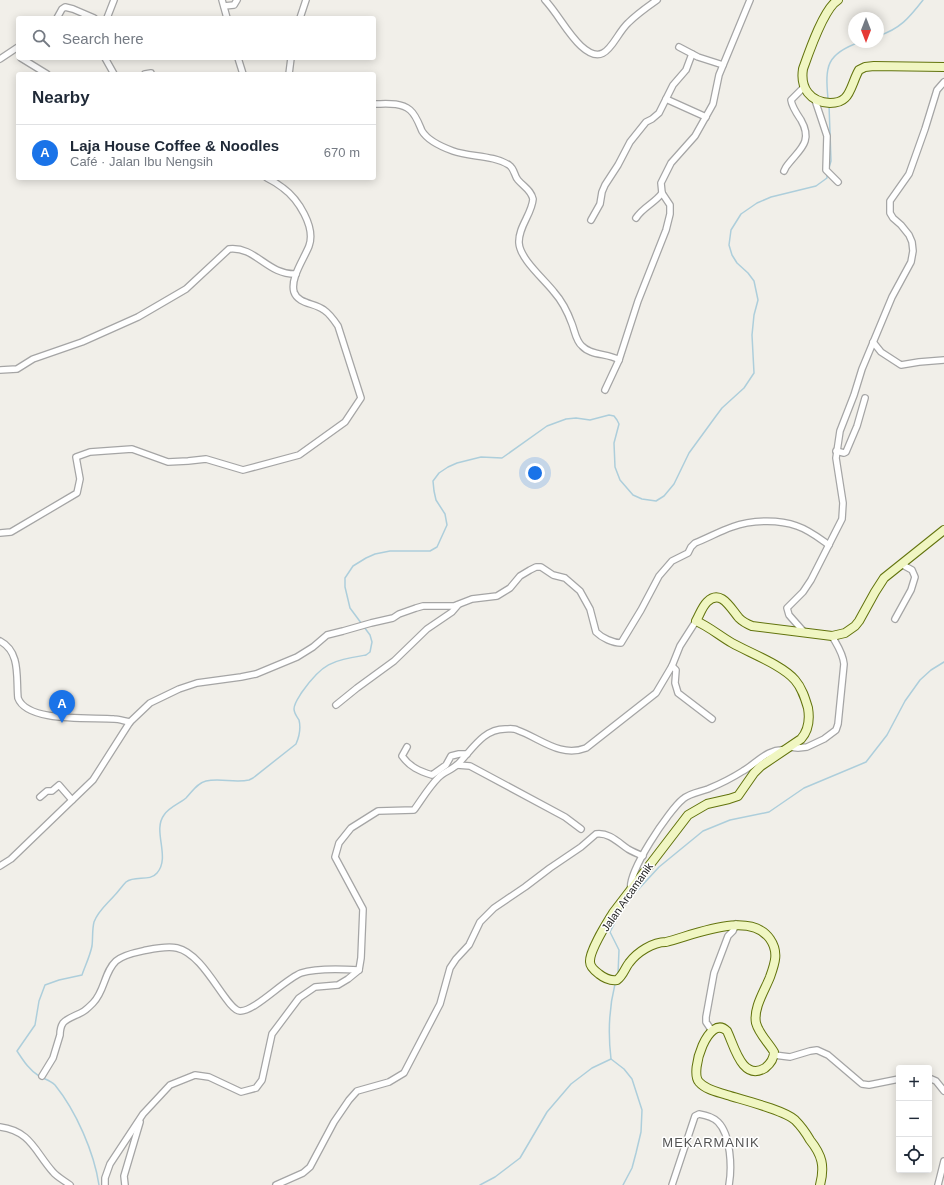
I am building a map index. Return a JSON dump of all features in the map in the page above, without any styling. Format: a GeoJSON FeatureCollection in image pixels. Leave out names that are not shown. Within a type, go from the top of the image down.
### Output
{"type":"FeatureCollection","features":[{"type":"Feature","properties":{"kind":"street"},"geometry":{"type":"LineString","coordinates":[[108,16],[114,0]]}},
{"type":"Feature","properties":{"kind":"street"},"geometry":{"type":"LineString","coordinates":[[226,16],[223,3],[234,5],[237,0]]}},
{"type":"Feature","properties":{"kind":"street"},"geometry":{"type":"LineString","coordinates":[[301,16],[306,0]]}},
{"type":"Feature","properties":{"kind":"street"},"geometry":{"type":"LineString","coordinates":[[545,0],[580,46],[594,54],[600,55],[605,53],[610,48],[627,23],[657,0]]}},
{"type":"Feature","properties":{"kind":"street"},"geometry":{"type":"LineString","coordinates":[[605,390],[619,360],[641,293],[668,219],[670,205],[662,193],[661,182],[676,157],[695,136],[706,118],[715,98],[719,76],[723,65],[750,0]]}},
{"type":"Feature","properties":{"kind":"street"},"geometry":{"type":"LineString","coordinates":[[838,0],[834,2],[826,12],[806,60],[802,76],[804,87],[815,100],[827,136],[826,170],[838,182]]}},
{"type":"Feature","properties":{"kind":"street"},"geometry":{"type":"LineString","coordinates":[[58,16],[64,7],[68,7],[89,16]]}},
{"type":"Feature","properties":{"kind":"street"},"geometry":{"type":"LineString","coordinates":[[679,47],[692,54],[723,65]]}},
{"type":"Feature","properties":{"kind":"street"},"geometry":{"type":"LineString","coordinates":[[0,59],[16,48]]}},
{"type":"Feature","properties":{"kind":"street"},"geometry":{"type":"LineString","coordinates":[[591,220],[600,204],[605,185],[618,166],[630,142],[646,122],[656,117],[673,85],[686,70],[692,54]]}},
{"type":"Feature","properties":{"kind":"street"},"geometry":{"type":"LineString","coordinates":[[24,60],[44,72]]}},
{"type":"Feature","properties":{"kind":"street"},"geometry":{"type":"LineString","coordinates":[[105,60],[113,72]]}},
{"type":"Feature","properties":{"kind":"street"},"geometry":{"type":"LineString","coordinates":[[239,60],[242,72]]}},
{"type":"Feature","properties":{"kind":"street"},"geometry":{"type":"LineString","coordinates":[[289,72],[291,60]]}},
{"type":"Feature","properties":{"kind":"street"},"geometry":{"type":"LineString","coordinates":[[815,100],[819,102],[833,103],[841,101],[849,93],[859,70],[865,67],[944,67]]}},
{"type":"Feature","properties":{"kind":"street"},"geometry":{"type":"LineString","coordinates":[[804,632],[789,615],[787,608],[799,596],[806,586],[842,519],[843,511],[836,451],[840,431],[873,342],[892,297],[911,262],[913,251],[912,242],[909,235],[890,213],[890,201],[909,174],[926,129],[936,90],[944,82]]}},
{"type":"Feature","properties":{"kind":"street"},"geometry":{"type":"LineString","coordinates":[[784,172],[805,142],[806,132],[804,126],[791,100],[804,87]]}},
{"type":"Feature","properties":{"kind":"street"},"geometry":{"type":"LineString","coordinates":[[666,99],[706,118]]}},
{"type":"Feature","properties":{"kind":"street"},"geometry":{"type":"LineString","coordinates":[[376,104],[396,104],[410,110],[414,114],[423,132],[431,140],[441,145],[464,154],[503,162],[512,167],[518,180],[528,189],[533,199],[520,235],[519,243],[523,255],[555,292],[572,323],[578,342],[583,348],[589,351],[615,357],[619,360]]}},
{"type":"Feature","properties":{"kind":"street"},"geometry":{"type":"LineString","coordinates":[[0,533],[10,532],[77,493],[80,479],[76,457],[90,452],[132,449],[168,462],[206,459],[243,470],[299,455],[345,422],[361,398],[338,326],[333,317],[323,309],[300,300],[296,297],[293,290],[296,274],[310,245],[311,232],[306,217],[295,201],[284,188],[271,180]]}},
{"type":"Feature","properties":{"kind":"street"},"geometry":{"type":"LineString","coordinates":[[636,218],[640,212],[656,201],[662,193]]}},
{"type":"Feature","properties":{"kind":"street"},"geometry":{"type":"LineString","coordinates":[[0,370],[17,369],[33,359],[82,342],[138,317],[186,288],[229,249],[236,248],[250,253],[275,270],[283,273],[296,274]]}},
{"type":"Feature","properties":{"kind":"street"},"geometry":{"type":"LineString","coordinates":[[873,342],[881,352],[901,365],[944,360]]}},
{"type":"Feature","properties":{"kind":"street"},"geometry":{"type":"LineString","coordinates":[[836,451],[846,452],[857,426],[865,398]]}},
{"type":"Feature","properties":{"kind":"street"},"geometry":{"type":"LineString","coordinates":[[0,866],[11,859],[93,780],[130,722],[150,703],[173,691],[197,683],[256,674],[297,657],[313,647],[327,635],[393,618],[399,614],[419,607],[451,607],[472,599],[497,596],[510,588],[520,576],[530,570],[541,567],[553,575],[565,578],[574,584],[580,590],[590,610],[596,632],[607,639],[621,644],[659,576],[672,561],[688,554],[692,545],[695,543],[738,525],[768,522],[788,523],[797,526],[829,545]]}},
{"type":"Feature","properties":{"kind":"street"},"geometry":{"type":"LineString","coordinates":[[105,1185],[105,1178],[110,1164],[143,1114],[170,1085],[195,1075],[209,1076],[241,1092],[256,1088],[262,1080],[272,1034],[299,998],[315,987],[338,985],[359,970],[361,958],[363,909],[335,857],[339,843],[351,828],[378,811],[414,810],[438,777],[457,765],[476,743],[490,733],[502,729],[516,729],[555,748],[569,752],[579,751],[586,748],[656,693],[672,666],[680,646],[703,607],[708,601],[714,598],[719,598],[726,601],[742,621],[752,626],[832,636],[845,633],[855,626],[879,584],[887,575],[944,530]]}},
{"type":"Feature","properties":{"kind":"street"},"geometry":{"type":"LineString","coordinates":[[895,619],[911,590],[915,578],[912,570],[901,564]]}},
{"type":"Feature","properties":{"kind":"street"},"geometry":{"type":"LineString","coordinates":[[336,705],[356,688],[394,661],[427,629],[452,612],[460,603]]}},
{"type":"Feature","properties":{"kind":"street","name":"Jalan Arcamanik"},"geometry":{"type":"LineString","coordinates":[[696,621],[732,643],[784,670],[795,679],[805,698],[809,713],[809,725],[804,735],[757,770],[738,796],[729,800],[707,804],[688,815],[645,870],[606,924],[590,956],[590,963],[593,969],[608,979],[619,979],[629,963],[639,953],[659,942],[666,942],[736,924],[755,927],[761,930],[775,948],[776,957],[774,965],[758,1007],[756,1018],[758,1029],[772,1049],[774,1055]]}},
{"type":"Feature","properties":{"kind":"street"},"geometry":{"type":"LineString","coordinates":[[631,890],[631,881],[661,824],[685,797],[717,785],[739,774],[773,750],[802,748],[815,744],[830,736],[837,727],[844,664],[840,650],[832,636]]}},
{"type":"Feature","properties":{"kind":"street"},"geometry":{"type":"LineString","coordinates":[[0,641],[9,647],[14,656],[18,698],[24,708],[33,712],[57,716],[114,719],[130,722]]}},
{"type":"Feature","properties":{"kind":"street"},"geometry":{"type":"LineString","coordinates":[[672,666],[676,670],[675,683],[678,693],[712,719]]}},
{"type":"Feature","properties":{"kind":"street"},"geometry":{"type":"LineString","coordinates":[[407,748],[402,756],[410,766],[421,772],[432,775],[446,765],[451,756],[467,754]]}},
{"type":"Feature","properties":{"kind":"street"},"geometry":{"type":"LineString","coordinates":[[457,765],[470,766],[565,817],[581,829]]}},
{"type":"Feature","properties":{"kind":"street"},"geometry":{"type":"LineString","coordinates":[[40,797],[46,791],[52,791],[59,785],[72,800]]}},
{"type":"Feature","properties":{"kind":"street"},"geometry":{"type":"LineString","coordinates":[[276,1185],[303,1173],[308,1169],[334,1122],[348,1100],[357,1090],[390,1082],[404,1073],[440,1004],[450,968],[469,945],[480,922],[494,908],[581,847],[596,834],[608,836],[629,850],[643,856]]}},
{"type":"Feature","properties":{"kind":"street"},"geometry":{"type":"LineString","coordinates":[[712,1031],[706,1022],[706,1017],[714,973],[728,936],[733,931],[736,924]]}},
{"type":"Feature","properties":{"kind":"street"},"geometry":{"type":"LineString","coordinates":[[42,1076],[53,1058],[63,1023],[86,1010],[97,999],[106,977],[115,961],[129,955],[168,947],[183,950],[204,967],[218,985],[227,1001],[234,1009],[239,1011],[247,1010],[254,1006],[301,973],[344,969],[359,970]]}},
{"type":"Feature","properties":{"kind":"street"},"geometry":{"type":"LineString","coordinates":[[820,1185],[823,1168],[820,1153],[795,1120],[782,1112],[714,1091],[705,1087],[698,1081],[696,1074],[697,1066],[706,1039],[712,1031],[720,1028],[725,1029],[739,1060],[743,1066],[750,1069],[758,1070],[766,1067],[774,1055],[794,1057],[817,1050],[825,1053],[862,1084],[869,1085],[896,1080]]}},
{"type":"Feature","properties":{"kind":"street"},"geometry":{"type":"LineString","coordinates":[[932,1080],[940,1085],[944,1091]]}},
{"type":"Feature","properties":{"kind":"street"},"geometry":{"type":"LineString","coordinates":[[125,1185],[124,1176],[143,1114]]}},
{"type":"Feature","properties":{"kind":"street"},"geometry":{"type":"LineString","coordinates":[[672,1185],[695,1116],[699,1114],[718,1121],[724,1133],[731,1163],[729,1185]]}},
{"type":"Feature","properties":{"kind":"street"},"geometry":{"type":"LineString","coordinates":[[0,1128],[10,1129],[30,1141],[53,1173],[70,1185]]}},
{"type":"Feature","properties":{"kind":"street"},"geometry":{"type":"LineString","coordinates":[[938,1185],[944,1161]]}},
{"type":"Feature","properties":{"kind":"waterway"},"geometry":{"type":"LineString","coordinates":[[884,34],[904,22],[923,0]]}},
{"type":"Feature","properties":{"kind":"waterway"},"geometry":{"type":"LineString","coordinates":[[828,99],[827,78],[830,63],[840,51],[848,47]]}},
{"type":"Feature","properties":{"kind":"waterway"},"geometry":{"type":"LineString","coordinates":[[828,171],[831,161],[829,105]]}},
{"type":"Feature","properties":{"kind":"waterway"},"geometry":{"type":"LineString","coordinates":[[99,1185],[97,1172],[83,1132],[63,1095],[55,1085],[32,1071],[17,1051],[35,1025],[39,1001],[45,985],[82,975],[92,946],[94,922],[100,911],[126,882],[134,879],[154,876],[161,867],[162,852],[160,829],[161,821],[164,815],[186,798],[203,782],[211,780],[249,780],[296,744],[300,726],[299,720],[294,712],[294,707],[298,698],[309,682],[316,674],[329,664],[336,661],[366,655],[370,652],[372,642],[370,635],[350,608],[345,587],[345,578],[353,566],[375,554],[390,551],[430,551],[437,547],[447,525],[445,514],[436,500],[433,481],[439,473],[448,467],[457,463],[481,457],[502,458],[547,426],[566,419],[576,418],[590,420],[609,415],[614,416],[619,424],[614,443],[615,467],[620,480],[633,495],[642,499],[656,501],[664,496],[674,484],[689,453],[716,416],[722,408],[744,388],[754,373],[752,335],[754,315],[758,300],[754,281],[737,263],[732,255],[729,245],[731,230],[741,214],[757,203],[771,197],[816,186],[827,178],[827,174]]}},
{"type":"Feature","properties":{"kind":"waterway"},"geometry":{"type":"LineString","coordinates":[[618,974],[619,950],[610,932],[624,905],[659,867],[703,831],[730,820],[769,812],[804,788],[866,762],[887,735],[905,701],[920,680],[931,670],[944,662]]}},
{"type":"Feature","properties":{"kind":"waterway"},"geometry":{"type":"LineString","coordinates":[[615,984],[611,1002],[611,1059],[624,1069],[632,1079],[642,1110],[641,1132],[636,1153],[632,1168],[623,1185]]}},
{"type":"Feature","properties":{"kind":"waterway"},"geometry":{"type":"LineString","coordinates":[[480,1185],[495,1177],[520,1158],[547,1112],[571,1084],[592,1068],[611,1059]]}},
{"type":"Feature","properties":{"kind":"place","name":"Laja House Coffee & Noodles"},"geometry":{"type":"Point","coordinates":[62,723]}},
{"type":"Feature","properties":{"kind":"district","name":"MEKARMANIK"},"geometry":{"type":"Point","coordinates":[711,1142]}}]}
